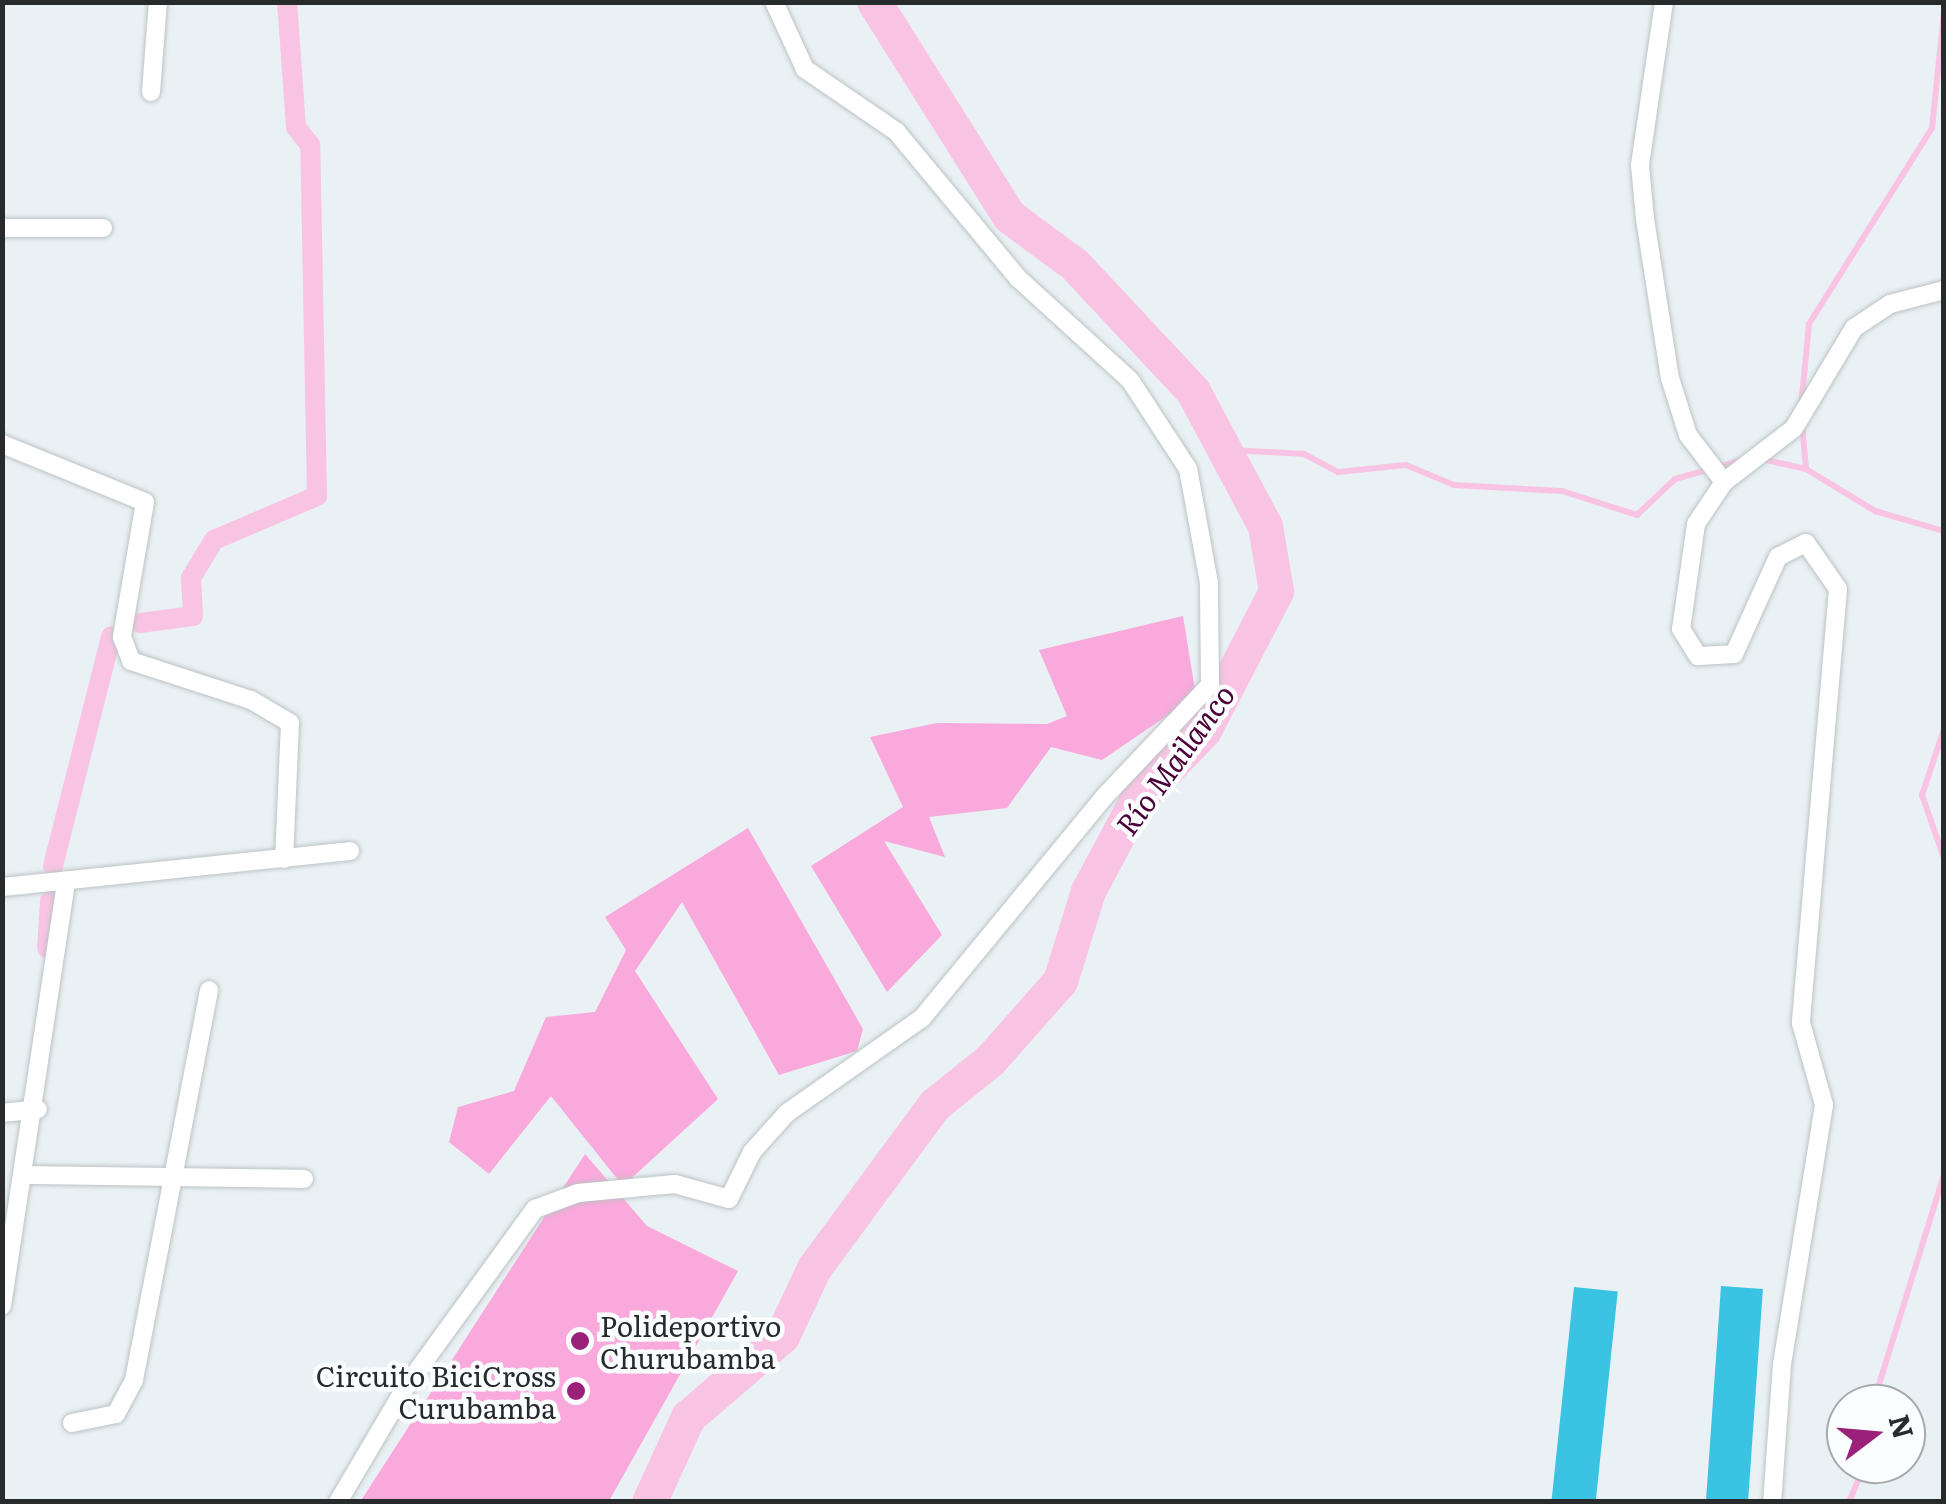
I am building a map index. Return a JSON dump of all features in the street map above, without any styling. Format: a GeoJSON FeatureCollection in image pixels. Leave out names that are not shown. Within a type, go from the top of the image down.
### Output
{"type":"FeatureCollection","features":[{"type":"Feature","properties":{"kind":"street"},"geometry":{"type":"LineString","coordinates":[[151,92],[158,2]]}},
{"type":"Feature","properties":{"kind":"street"},"geometry":{"type":"LineString","coordinates":[[338,1502],[407,1385],[535,1210],[578,1193],[674,1184],[729,1199],[752,1152],[787,1113],[922,1018],[1106,795],[1210,686],[1209,582],[1188,469],[1130,380],[1018,278],[897,132],[805,68],[774,2]]}},
{"type":"Feature","properties":{"kind":"street"},"geometry":{"type":"LineString","coordinates":[[1664,2],[1640,165],[1646,219],[1670,378],[1688,435],[1724,482]]}},
{"type":"Feature","properties":{"kind":"street"},"geometry":{"type":"LineString","coordinates":[[2,228],[104,228]]}},
{"type":"Feature","properties":{"kind":"street"},"geometry":{"type":"LineString","coordinates":[[1772,1502],[1782,1364],[1824,1105],[1801,1023],[1838,589],[1806,543],[1778,557],[1734,654],[1698,656],[1682,629],[1684,573],[1696,524],[1724,482],[1794,428],[1854,328],[1890,304],[1944,290]]}},
{"type":"Feature","properties":{"kind":"street"},"geometry":{"type":"LineString","coordinates":[[2,444],[146,502],[122,638],[132,661],[251,700],[290,722],[284,858]]}},
{"type":"Feature","properties":{"kind":"street"},"geometry":{"type":"LineString","coordinates":[[2,887],[350,851]]}},
{"type":"Feature","properties":{"kind":"street"},"geometry":{"type":"LineString","coordinates":[[2,1306],[38,1109],[66,882]]}},
{"type":"Feature","properties":{"kind":"street"},"geometry":{"type":"LineString","coordinates":[[72,1422],[116,1414],[134,1380],[209,990]]}},
{"type":"Feature","properties":{"kind":"street"},"geometry":{"type":"LineString","coordinates":[[2,1113],[38,1109]]}},
{"type":"Feature","properties":{"kind":"street"},"geometry":{"type":"LineString","coordinates":[[28,1174],[304,1178]]}},
{"type":"Feature","properties":{"kind":"shaded area"},"geometry":{"type":"Polygon","coordinates":[[[1183,616],[1196,696],[1102,760],[1051,747],[1007,808],[929,817],[945,857],[884,841],[942,935],[887,992],[811,866],[903,807],[870,737],[937,723],[1047,724],[1067,716],[1039,650],[1183,616]]]}},
{"type":"Feature","properties":{"kind":"shaded area"},"geometry":{"type":"Polygon","coordinates":[[[748,828],[863,1029],[857,1051],[779,1075],[682,902],[635,971],[718,1099],[623,1186],[551,1096],[489,1174],[449,1142],[458,1107],[514,1091],[546,1017],[595,1012],[626,950],[605,917],[748,828]]]}},
{"type":"Feature","properties":{"kind":"shaded area","name":"Circuito BiciCross Curubamba"},"geometry":{"type":"Polygon","coordinates":[[[585,1154],[647,1226],[738,1271],[609,1501],[360,1502],[585,1154]]]}},
{"type":"Feature","properties":{"kind":"building"},"geometry":{"type":"Polygon","coordinates":[[[1721,1286],[1763,1289],[1748,1502],[1706,1502],[1721,1286]]]}},
{"type":"Feature","properties":{"kind":"building"},"geometry":{"type":"Polygon","coordinates":[[[1574,1287],[1618,1292],[1596,1502],[1551,1502],[1574,1287]]]}},
{"type":"Feature","properties":{"kind":"waterway"},"geometry":{"type":"LineString","coordinates":[[140,623],[193,616],[191,578],[214,540],[317,496],[310,145],[296,127],[287,2]]}},
{"type":"Feature","properties":{"kind":"waterway","name":"Río Mailanco"},"geometry":{"type":"LineString","coordinates":[[649,1502],[688,1417],[782,1336],[814,1268],[934,1105],[990,1060],[1060,981],[1088,891],[1136,801],[1204,730],[1276,591],[1265,526],[1193,391],[1074,264],[1009,216],[874,2]]}},
{"type":"Feature","properties":{"kind":"waterway"},"geometry":{"type":"LineString","coordinates":[[1801,407],[1809,324],[1932,128],[1944,11]]}},
{"type":"Feature","properties":{"kind":"waterway"},"geometry":{"type":"LineString","coordinates":[[1802,424],[1806,469]]}},
{"type":"Feature","properties":{"kind":"waterway"},"geometry":{"type":"LineString","coordinates":[[1231,450],[1304,454],[1338,472],[1406,465],[1454,485],[1562,491],[1637,515],[1675,479],[1749,458]]}},
{"type":"Feature","properties":{"kind":"waterway"},"geometry":{"type":"LineString","coordinates":[[1762,459],[1806,469],[1875,511],[1944,531]]}},
{"type":"Feature","properties":{"kind":"waterway"},"geometry":{"type":"LineString","coordinates":[[53,866],[111,636]]}},
{"type":"Feature","properties":{"kind":"waterway"},"geometry":{"type":"LineString","coordinates":[[1944,729],[1922,795],[1944,858]]}},
{"type":"Feature","properties":{"kind":"waterway"},"geometry":{"type":"LineString","coordinates":[[47,948],[50,901]]}},
{"type":"Feature","properties":{"kind":"waterway"},"geometry":{"type":"LineString","coordinates":[[1879,1384],[1944,1175]]}},
{"type":"Feature","properties":{"kind":"waterway"},"geometry":{"type":"LineString","coordinates":[[1849,1502],[1857,1484]]}},
{"type":"Feature","properties":{"kind":"place","name":"Polideportivo Churubamba"},"geometry":{"type":"Point","coordinates":[580,1341]}},
{"type":"Feature","properties":{"kind":"place","name":"Circuito BiciCross Curubamba"},"geometry":{"type":"Point","coordinates":[576,1391]}}]}
